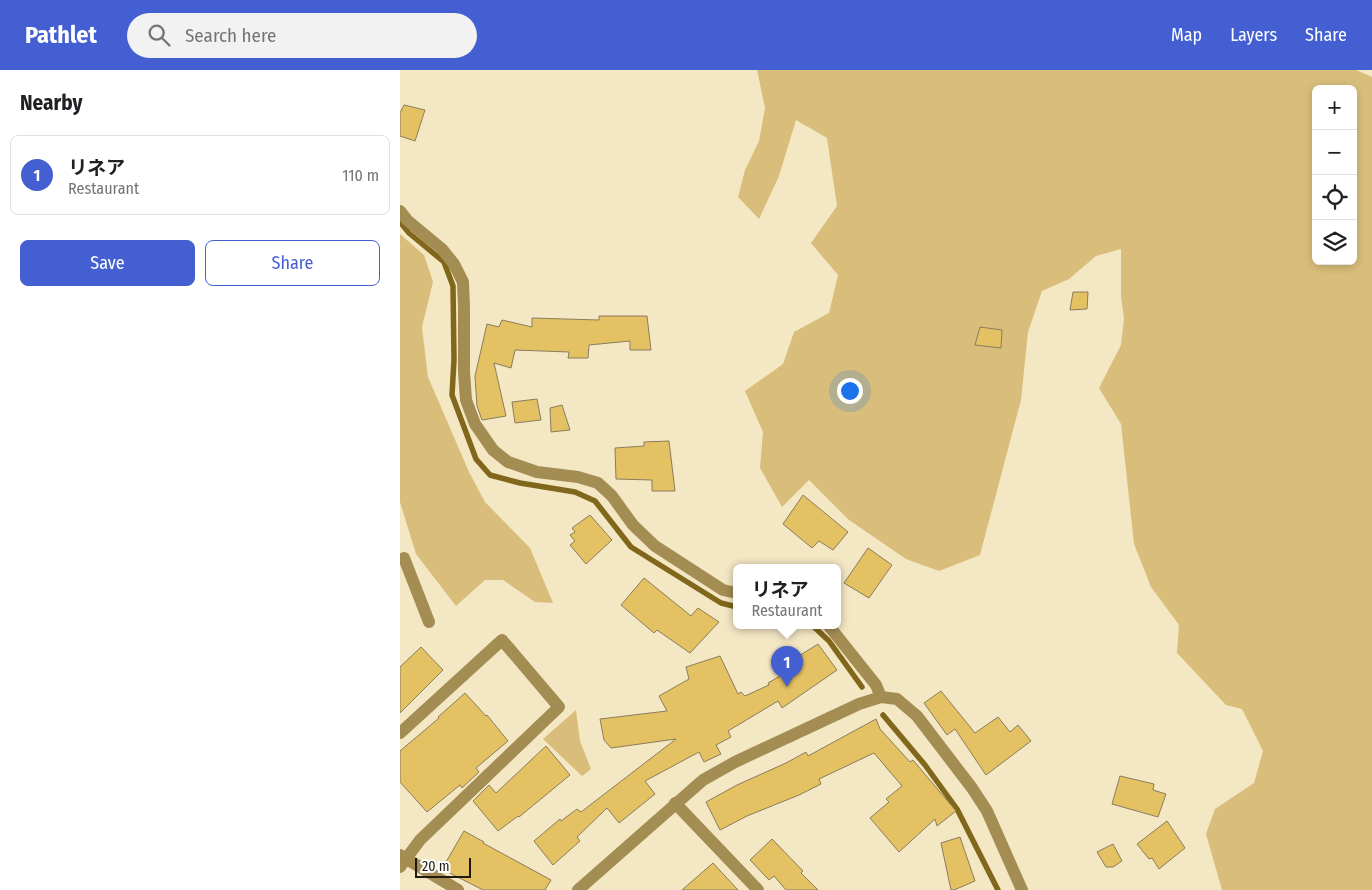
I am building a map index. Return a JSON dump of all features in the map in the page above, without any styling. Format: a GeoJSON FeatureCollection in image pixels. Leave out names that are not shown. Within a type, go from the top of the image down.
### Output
{"type":"FeatureCollection","features":[{"type":"Feature","properties":{"kind":"street"},"geometry":{"type":"LineString","coordinates":[[400,211],[407,220],[442,249],[454,264],[462,282],[466,400],[475,424],[493,450],[508,462],[537,472],[598,483],[612,496],[633,525],[655,546],[723,590],[733,592]]}},
{"type":"Feature","properties":{"kind":"street"},"geometry":{"type":"LineString","coordinates":[[401,556],[429,622]]}},
{"type":"Feature","properties":{"kind":"street"},"geometry":{"type":"LineString","coordinates":[[831,629],[876,685],[881,697]]}},
{"type":"Feature","properties":{"kind":"street"},"geometry":{"type":"LineString","coordinates":[[400,733],[502,640],[559,707],[420,840],[402,861],[458,890]]}},
{"type":"Feature","properties":{"kind":"street"},"geometry":{"type":"LineString","coordinates":[[578,890],[675,803],[704,780],[735,762],[858,704],[881,697],[897,699],[916,716],[972,788],[987,811],[1022,890]]}},
{"type":"Feature","properties":{"kind":"street"},"geometry":{"type":"LineString","coordinates":[[675,803],[758,890]]}},
{"type":"Feature","properties":{"kind":"shaded area"},"geometry":{"type":"Polygon","coordinates":[[[757,70],[1356,70],[1372,77],[1372,890],[1222,890],[1206,834],[1215,809],[1254,783],[1263,751],[1242,709],[1226,705],[1177,653],[1179,625],[1151,587],[1134,544],[1121,424],[1099,388],[1121,345],[1124,319],[1121,296],[1121,249],[1096,256],[1069,279],[1042,291],[1028,332],[1021,400],[980,555],[939,571],[906,559],[849,520],[809,480],[782,507],[760,468],[763,432],[745,391],[783,364],[794,332],[829,313],[838,275],[811,243],[837,206],[827,138],[796,120],[779,176],[759,219],[738,197],[745,170],[759,141],[765,108],[757,70]]]}},
{"type":"Feature","properties":{"kind":"shaded area"},"geometry":{"type":"Polygon","coordinates":[[[400,234],[424,255],[433,282],[422,327],[428,377],[469,472],[485,502],[530,548],[553,603],[535,602],[503,580],[485,580],[456,606],[416,554],[400,502],[400,234]]]}},
{"type":"Feature","properties":{"kind":"shaded area"},"geometry":{"type":"Polygon","coordinates":[[[576,710],[580,741],[591,769],[582,776],[543,739],[576,710]]]}},
{"type":"Feature","properties":{"kind":"building"},"geometry":{"type":"Polygon","coordinates":[[[404,105],[425,110],[415,141],[400,136],[400,113],[404,105]]]}},
{"type":"Feature","properties":{"kind":"building"},"geometry":{"type":"Polygon","coordinates":[[[1073,292],[1088,292],[1087,309],[1070,310],[1073,292]]]}},
{"type":"Feature","properties":{"kind":"building"},"geometry":{"type":"Polygon","coordinates":[[[599,316],[647,316],[651,350],[630,350],[630,341],[589,345],[588,358],[568,358],[569,352],[515,350],[511,368],[494,363],[506,416],[482,420],[477,406],[475,376],[487,324],[499,327],[502,320],[532,327],[532,318],[599,320],[599,316]]]}},
{"type":"Feature","properties":{"kind":"building"},"geometry":{"type":"Polygon","coordinates":[[[980,327],[1002,330],[1001,348],[975,345],[980,327]]]}},
{"type":"Feature","properties":{"kind":"building"},"geometry":{"type":"Polygon","coordinates":[[[537,399],[541,420],[515,423],[512,402],[537,399]]]}},
{"type":"Feature","properties":{"kind":"building"},"geometry":{"type":"Polygon","coordinates":[[[562,405],[570,430],[551,432],[550,408],[562,405]]]}},
{"type":"Feature","properties":{"kind":"building"},"geometry":{"type":"Polygon","coordinates":[[[669,441],[675,491],[652,491],[652,480],[616,479],[615,448],[644,446],[644,442],[669,441]]]}},
{"type":"Feature","properties":{"kind":"building"},"geometry":{"type":"Polygon","coordinates":[[[803,495],[848,532],[833,550],[819,541],[812,548],[783,524],[803,495]]]}},
{"type":"Feature","properties":{"kind":"building"},"geometry":{"type":"Polygon","coordinates":[[[590,515],[612,540],[586,564],[570,545],[575,541],[570,535],[575,532],[572,528],[590,515]]]}},
{"type":"Feature","properties":{"kind":"building"},"geometry":{"type":"Polygon","coordinates":[[[868,548],[892,565],[869,598],[844,583],[868,548]]]}},
{"type":"Feature","properties":{"kind":"building"},"geometry":{"type":"Polygon","coordinates":[[[644,578],[691,616],[698,608],[719,622],[690,653],[657,630],[654,633],[621,605],[644,578]]]}},
{"type":"Feature","properties":{"kind":"building"},"geometry":{"type":"Polygon","coordinates":[[[818,644],[837,670],[782,708],[778,701],[728,731],[731,737],[716,745],[721,754],[704,762],[699,752],[645,781],[655,794],[619,823],[607,808],[577,837],[580,841],[553,865],[534,841],[560,819],[561,821],[577,809],[581,812],[676,739],[611,748],[604,740],[600,719],[667,711],[659,696],[689,679],[686,667],[720,656],[738,694],[741,692],[745,696],[769,685],[768,683],[795,667],[791,661],[818,644]]]}},
{"type":"Feature","properties":{"kind":"building"},"geometry":{"type":"Polygon","coordinates":[[[421,647],[443,670],[400,713],[400,667],[421,647]]]}},
{"type":"Feature","properties":{"kind":"building"},"geometry":{"type":"Polygon","coordinates":[[[941,691],[975,733],[998,717],[1010,732],[1018,725],[1031,741],[986,775],[955,729],[947,735],[924,703],[941,691]]]}},
{"type":"Feature","properties":{"kind":"building"},"geometry":{"type":"Polygon","coordinates":[[[465,693],[487,715],[508,741],[476,768],[479,772],[462,788],[460,785],[427,812],[400,782],[400,751],[465,693]]]}},
{"type":"Feature","properties":{"kind":"building"},"geometry":{"type":"Polygon","coordinates":[[[876,719],[880,729],[910,762],[913,760],[956,811],[937,826],[935,819],[899,852],[870,818],[889,802],[886,799],[902,786],[874,753],[819,779],[821,784],[799,795],[747,816],[720,830],[706,802],[806,752],[808,756],[876,719]]]}},
{"type":"Feature","properties":{"kind":"building"},"geometry":{"type":"Polygon","coordinates":[[[546,746],[570,775],[519,817],[498,831],[473,801],[489,785],[496,793],[546,746]]]}},
{"type":"Feature","properties":{"kind":"building"},"geometry":{"type":"Polygon","coordinates":[[[1120,776],[1154,784],[1153,790],[1166,794],[1158,817],[1112,804],[1120,776]]]}},
{"type":"Feature","properties":{"kind":"building"},"geometry":{"type":"Polygon","coordinates":[[[1167,821],[1185,848],[1159,869],[1152,858],[1149,859],[1137,844],[1167,821]]]}},
{"type":"Feature","properties":{"kind":"building"},"geometry":{"type":"Polygon","coordinates":[[[464,831],[551,880],[545,890],[483,890],[442,869],[464,831]]]}},
{"type":"Feature","properties":{"kind":"building"},"geometry":{"type":"Polygon","coordinates":[[[960,837],[975,881],[951,890],[941,843],[960,837]]]}},
{"type":"Feature","properties":{"kind":"building"},"geometry":{"type":"Polygon","coordinates":[[[772,839],[803,871],[801,873],[818,890],[786,890],[774,876],[769,880],[750,860],[772,839]]]}},
{"type":"Feature","properties":{"kind":"building"},"geometry":{"type":"Polygon","coordinates":[[[1113,844],[1122,861],[1113,867],[1106,867],[1097,852],[1113,844]]]}},
{"type":"Feature","properties":{"kind":"building"},"geometry":{"type":"Polygon","coordinates":[[[713,863],[738,890],[682,890],[713,863]]]}},
{"type":"Feature","properties":{"kind":"waterway"},"geometry":{"type":"LineString","coordinates":[[400,222],[409,233],[444,262],[453,286],[454,360],[452,395],[476,459],[490,475],[520,483],[575,492],[595,501],[631,547],[721,603],[733,606]]}},
{"type":"Feature","properties":{"kind":"waterway"},"geometry":{"type":"LineString","coordinates":[[816,629],[829,641],[862,687]]}},
{"type":"Feature","properties":{"kind":"waterway"},"geometry":{"type":"LineString","coordinates":[[883,715],[925,765],[957,809],[998,890]]}},
{"type":"Feature","properties":{"kind":"place","name":"リネア"},"geometry":{"type":"Point","coordinates":[787,687]}}]}
